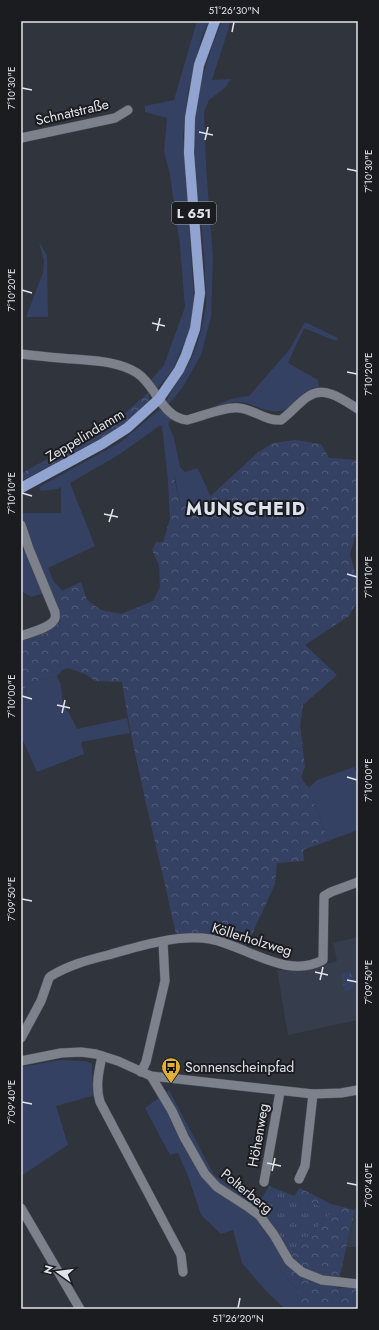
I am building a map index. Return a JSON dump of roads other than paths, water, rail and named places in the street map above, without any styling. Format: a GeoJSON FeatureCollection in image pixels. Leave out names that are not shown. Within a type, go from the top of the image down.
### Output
{"type":"FeatureCollection","features":[{"type":"Feature","properties":{"kind":"main road","name":"L 651"},"geometry":{"type":"LineString","coordinates":[[159,399],[176,375],[186,355],[192,340],[197,317],[200,282],[189,153],[190,118],[199,65],[214,21]]}},
{"type":"Feature","properties":{"kind":"main road","name":"Zeppelindamm"},"geometry":{"type":"LineString","coordinates":[[21,488],[115,437],[159,399]]}},
{"type":"Feature","properties":{"kind":"street","name":"Schnatstraße"},"geometry":{"type":"LineString","coordinates":[[21,138],[115,118],[128,110]]}},
{"type":"Feature","properties":{"kind":"street"},"geometry":{"type":"LineString","coordinates":[[21,354],[105,362],[122,366],[138,374],[150,385],[159,399],[175,416],[186,420],[228,408],[237,407],[245,408],[269,419],[281,420],[310,395],[320,392],[334,396],[358,408]]}},
{"type":"Feature","properties":{"kind":"street"},"geometry":{"type":"LineString","coordinates":[[21,525],[29,549],[55,612],[56,619],[46,627],[21,636]]}},
{"type":"Feature","properties":{"kind":"street","name":"Köllerholzweg"},"geometry":{"type":"LineString","coordinates":[[21,1038],[41,1001],[51,976],[75,964],[146,944],[186,938],[209,939],[230,944],[273,962],[286,965],[299,966],[318,963],[323,960],[324,896],[358,882]]}},
{"type":"Feature","properties":{"kind":"street"},"geometry":{"type":"LineString","coordinates":[[141,1072],[146,1062],[165,981],[163,942]]}},
{"type":"Feature","properties":{"kind":"street","name":"Höhenweg"},"geometry":{"type":"LineString","coordinates":[[21,1061],[73,1052],[102,1056],[118,1061],[151,1076],[280,1092],[313,1094],[341,1093],[358,1090]]}},
{"type":"Feature","properties":{"kind":"street"},"geometry":{"type":"LineString","coordinates":[[102,1056],[98,1078],[98,1095],[100,1102],[181,1255],[183,1272]]}},
{"type":"Feature","properties":{"kind":"street","name":"Polterberg"},"geometry":{"type":"LineString","coordinates":[[151,1076],[172,1111],[184,1137],[205,1174],[217,1187],[260,1216],[274,1235],[289,1261],[298,1269],[316,1278],[329,1282],[358,1284]]}},
{"type":"Feature","properties":{"kind":"street","name":"Höhenweg"},"geometry":{"type":"LineString","coordinates":[[264,1182],[280,1092]]}},
{"type":"Feature","properties":{"kind":"street"},"geometry":{"type":"LineString","coordinates":[[299,1179],[305,1166],[313,1094]]}},
{"type":"Feature","properties":{"kind":"street"},"geometry":{"type":"LineString","coordinates":[[21,1208],[80,1309]]}},
{"type":"Feature","properties":{"kind":"place","name":"Sonnenscheinpfad"},"geometry":{"type":"Point","coordinates":[171,1084]}},
{"type":"Feature","properties":{"kind":"district","name":"MUNSCHEID"},"geometry":{"type":"Point","coordinates":[246,509]}}]}
